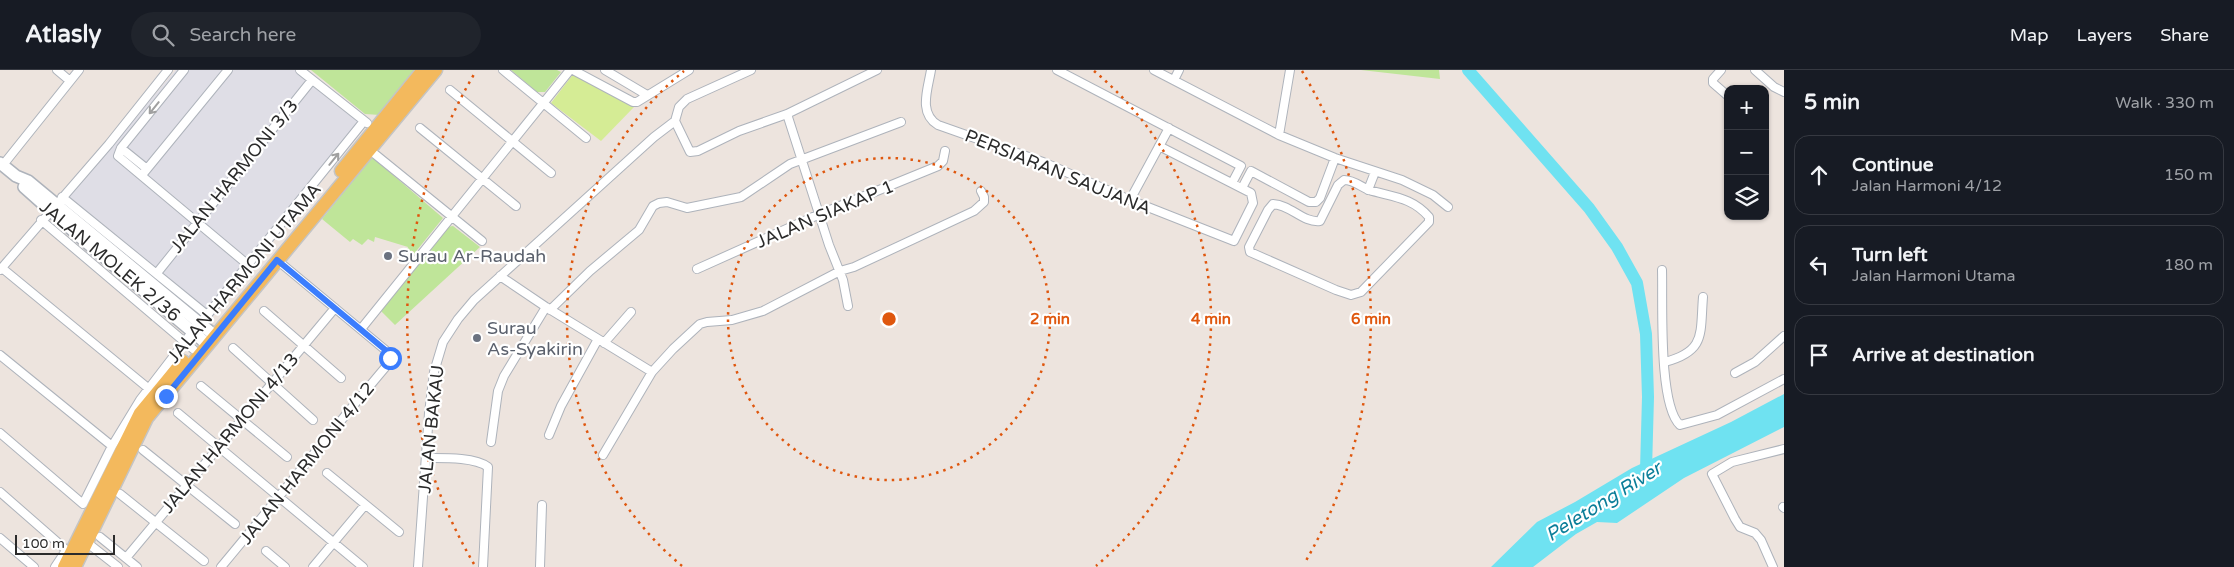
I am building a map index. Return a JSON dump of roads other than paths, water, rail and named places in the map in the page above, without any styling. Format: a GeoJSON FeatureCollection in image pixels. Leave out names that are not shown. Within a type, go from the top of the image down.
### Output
{"type":"FeatureCollection","features":[{"type":"Feature","properties":{"kind":"main road","name":"JALAN HARMONI UTAMA"},"geometry":{"type":"LineString","coordinates":[[64,567],[83,540],[147,418],[201,334],[423,70]]}},
{"type":"Feature","properties":{"kind":"main road","name":"JALAN HARMONI UTAMA"},"geometry":{"type":"LineString","coordinates":[[201,334],[277,260],[374,129],[436,70]]}},
{"type":"Feature","properties":{"kind":"main road","name":"JALAN HARMONI UTAMA"},"geometry":{"type":"LineString","coordinates":[[75,567],[83,540]]}},
{"type":"Feature","properties":{"kind":"street"},"geometry":{"type":"LineString","coordinates":[[57,70],[70,81]]}},
{"type":"Feature","properties":{"kind":"street"},"geometry":{"type":"LineString","coordinates":[[2,164],[79,70]]}},
{"type":"Feature","properties":{"kind":"street"},"geometry":{"type":"LineString","coordinates":[[148,388],[1,269],[41,220],[109,144],[168,70]]}},
{"type":"Feature","properties":{"kind":"street"},"geometry":{"type":"LineString","coordinates":[[184,70],[121,148],[118,156],[145,172],[197,223],[247,264]]}},
{"type":"Feature","properties":{"kind":"street"},"geometry":{"type":"LineString","coordinates":[[145,172],[228,70]]}},
{"type":"Feature","properties":{"kind":"street"},"geometry":{"type":"LineString","coordinates":[[0,433],[83,504],[112,446],[148,388],[201,334],[247,264],[374,129],[300,70]]}},
{"type":"Feature","properties":{"kind":"street"},"geometry":{"type":"LineString","coordinates":[[503,70],[543,105],[586,138]]}},
{"type":"Feature","properties":{"kind":"street"},"geometry":{"type":"LineString","coordinates":[[361,329],[572,70],[633,102],[637,102],[689,70]]}},
{"type":"Feature","properties":{"kind":"street"},"geometry":{"type":"LineString","coordinates":[[605,70],[647,95]]}},
{"type":"Feature","properties":{"kind":"street"},"geometry":{"type":"LineString","coordinates":[[751,70],[687,99],[679,107],[675,121],[690,152],[698,151],[739,131],[787,114],[877,70]]}},
{"type":"Feature","properties":{"kind":"street","name":"PERSIARAN SAUJANA"},"geometry":{"type":"LineString","coordinates":[[931,70],[925,109],[930,120],[1043,162],[1130,200],[1234,241],[1254,203],[1251,193],[1242,188]]}},
{"type":"Feature","properties":{"kind":"street"},"geometry":{"type":"LineString","coordinates":[[1057,70],[1241,166],[1232,183]]}},
{"type":"Feature","properties":{"kind":"street"},"geometry":{"type":"LineString","coordinates":[[1154,70],[1279,134],[1335,158],[1402,180],[1433,194],[1448,208]]}},
{"type":"Feature","properties":{"kind":"street"},"geometry":{"type":"LineString","coordinates":[[1174,80],[1179,70]]}},
{"type":"Feature","properties":{"kind":"street"},"geometry":{"type":"LineString","coordinates":[[1279,134],[1290,70]]}},
{"type":"Feature","properties":{"kind":"street"},"geometry":{"type":"LineString","coordinates":[[1721,70],[1713,83],[1724,93]]}},
{"type":"Feature","properties":{"kind":"street"},"geometry":{"type":"LineString","coordinates":[[1755,70],[1774,87],[1784,92]]}},
{"type":"Feature","properties":{"kind":"street","name":"JALAN HARMONI 3/3"},"geometry":{"type":"LineString","coordinates":[[156,273],[312,80]]}},
{"type":"Feature","properties":{"kind":"street"},"geometry":{"type":"LineString","coordinates":[[450,90],[551,173]]}},
{"type":"Feature","properties":{"kind":"street"},"geometry":{"type":"LineString","coordinates":[[787,114],[819,215],[834,274],[848,306]]}},
{"type":"Feature","properties":{"kind":"street","name":"JALAN BAKAU"},"geometry":{"type":"LineString","coordinates":[[418,567],[434,372],[443,342],[468,307],[500,276],[654,137],[675,121]]}},
{"type":"Feature","properties":{"kind":"street"},"geometry":{"type":"LineString","coordinates":[[491,442],[498,391],[501,383],[546,310],[639,230],[653,206],[659,203],[678,204],[687,208],[741,197],[781,170],[802,160],[901,122]]}},
{"type":"Feature","properties":{"kind":"street"},"geometry":{"type":"LineString","coordinates":[[420,128],[516,206]]}},
{"type":"Feature","properties":{"kind":"street"},"geometry":{"type":"LineString","coordinates":[[1130,200],[1169,128]]}},
{"type":"Feature","properties":{"kind":"street"},"geometry":{"type":"LineString","coordinates":[[1159,146],[1242,188],[1251,171],[1310,202],[1316,202],[1320,198],[1335,158]]}},
{"type":"Feature","properties":{"kind":"street","name":"JALAN SIAKAP 1"},"geometry":{"type":"LineString","coordinates":[[697,269],[819,215],[938,166],[943,161],[945,151]]}},
{"type":"Feature","properties":{"kind":"street"},"geometry":{"type":"LineString","coordinates":[[376,155],[482,241]]}},
{"type":"Feature","properties":{"kind":"street","name":"JALAN MOLEK 2/36"},"geometry":{"type":"LineString","coordinates":[[2,164],[16,176],[28,181],[56,204],[201,334]]}},
{"type":"Feature","properties":{"kind":"street"},"geometry":{"type":"LineString","coordinates":[[1368,190],[1375,172]]}},
{"type":"Feature","properties":{"kind":"street"},"geometry":{"type":"LineString","coordinates":[[1350,180],[1368,190],[1404,198],[1425,212],[1429,222],[1361,292],[1351,295],[1336,290],[1250,252],[1249,247],[1268,210],[1274,204],[1280,204],[1313,222],[1320,221],[1340,181],[1350,180]]}},
{"type":"Feature","properties":{"kind":"street"},"geometry":{"type":"LineString","coordinates":[[603,455],[649,376],[673,349],[700,324],[732,320],[763,311],[834,274],[854,267],[974,211],[984,202],[981,191]]}},
{"type":"Feature","properties":{"kind":"street"},"geometry":{"type":"LineString","coordinates":[[56,204],[156,273],[201,334]]}},
{"type":"Feature","properties":{"kind":"street"},"geometry":{"type":"LineString","coordinates":[[41,220],[201,334]]}},
{"type":"Feature","properties":{"kind":"street","name":"JALAN HARMONI 4/12"},"geometry":{"type":"LineString","coordinates":[[221,567],[389,363],[389,353],[277,260]]}},
{"type":"Feature","properties":{"kind":"street"},"geometry":{"type":"LineString","coordinates":[[1662,270],[1665,385],[1673,415],[1680,425],[1717,415],[1784,379]]}},
{"type":"Feature","properties":{"kind":"street"},"geometry":{"type":"LineString","coordinates":[[500,276],[546,310],[649,376]]}},
{"type":"Feature","properties":{"kind":"street"},"geometry":{"type":"LineString","coordinates":[[1665,362],[1687,354],[1695,347],[1699,336],[1703,297]]}},
{"type":"Feature","properties":{"kind":"street","name":"JALAN HARMONI 4/13"},"geometry":{"type":"LineString","coordinates":[[126,558],[334,308]]}},
{"type":"Feature","properties":{"kind":"street"},"geometry":{"type":"LineString","coordinates":[[264,310],[341,378]]}},
{"type":"Feature","properties":{"kind":"street"},"geometry":{"type":"LineString","coordinates":[[549,435],[561,406],[598,342],[632,312]]}},
{"type":"Feature","properties":{"kind":"street"},"geometry":{"type":"LineString","coordinates":[[1734,373],[1755,362],[1784,336]]}},
{"type":"Feature","properties":{"kind":"street"},"geometry":{"type":"LineString","coordinates":[[233,348],[313,420]]}},
{"type":"Feature","properties":{"kind":"street"},"geometry":{"type":"LineString","coordinates":[[0,355],[112,446]]}},
{"type":"Feature","properties":{"kind":"street"},"geometry":{"type":"LineString","coordinates":[[201,386],[287,457]]}},
{"type":"Feature","properties":{"kind":"street"},"geometry":{"type":"LineString","coordinates":[[178,413],[363,567]]}},
{"type":"Feature","properties":{"kind":"street"},"geometry":{"type":"LineString","coordinates":[[1773,567],[1762,540],[1751,530],[1740,527],[1712,474],[1732,462],[1784,449]]}},
{"type":"Feature","properties":{"kind":"street"},"geometry":{"type":"LineString","coordinates":[[143,450],[235,524]]}},
{"type":"Feature","properties":{"kind":"street"},"geometry":{"type":"LineString","coordinates":[[427,456],[481,463],[488,467],[483,567]]}},
{"type":"Feature","properties":{"kind":"street"},"geometry":{"type":"LineString","coordinates":[[327,473],[398,532]]}},
{"type":"Feature","properties":{"kind":"street"},"geometry":{"type":"LineString","coordinates":[[0,492],[65,550],[55,567]]}},
{"type":"Feature","properties":{"kind":"street"},"geometry":{"type":"LineString","coordinates":[[120,494],[204,561]]}},
{"type":"Feature","properties":{"kind":"street"},"geometry":{"type":"LineString","coordinates":[[313,567],[365,505]]}},
{"type":"Feature","properties":{"kind":"street"},"geometry":{"type":"LineString","coordinates":[[540,567],[542,505]]}},
{"type":"Feature","properties":{"kind":"street"},"geometry":{"type":"LineString","coordinates":[[100,537],[137,567]]}},
{"type":"Feature","properties":{"kind":"street"},"geometry":{"type":"LineString","coordinates":[[0,538],[34,567]]}},
{"type":"Feature","properties":{"kind":"street"},"geometry":{"type":"LineString","coordinates":[[83,540],[118,567]]}},
{"type":"Feature","properties":{"kind":"street"},"geometry":{"type":"LineString","coordinates":[[266,551],[285,567]]}},
{"type":"Feature","properties":{"kind":"water","name":"Peletong River"},"geometry":{"type":"Polygon","coordinates":[[[1784,394],[1784,427],[1684,478],[1617,523],[1597,522],[1576,534],[1533,567],[1491,567],[1537,522],[1632,468],[1731,422],[1784,394]]]}},
{"type":"Feature","properties":{"kind":"waterway","name":"Peletong River"},"geometry":{"type":"LineString","coordinates":[[1468,70],[1589,208],[1617,247],[1637,283],[1646,334],[1648,397],[1646,470]]}},
{"type":"Feature","properties":{"kind":"place","name":"Surau Ar-Raudah"},"geometry":{"type":"Point","coordinates":[388,256]}},
{"type":"Feature","properties":{"kind":"place","name":"Surau As-Syakirin"},"geometry":{"type":"Point","coordinates":[477,338]}}]}
